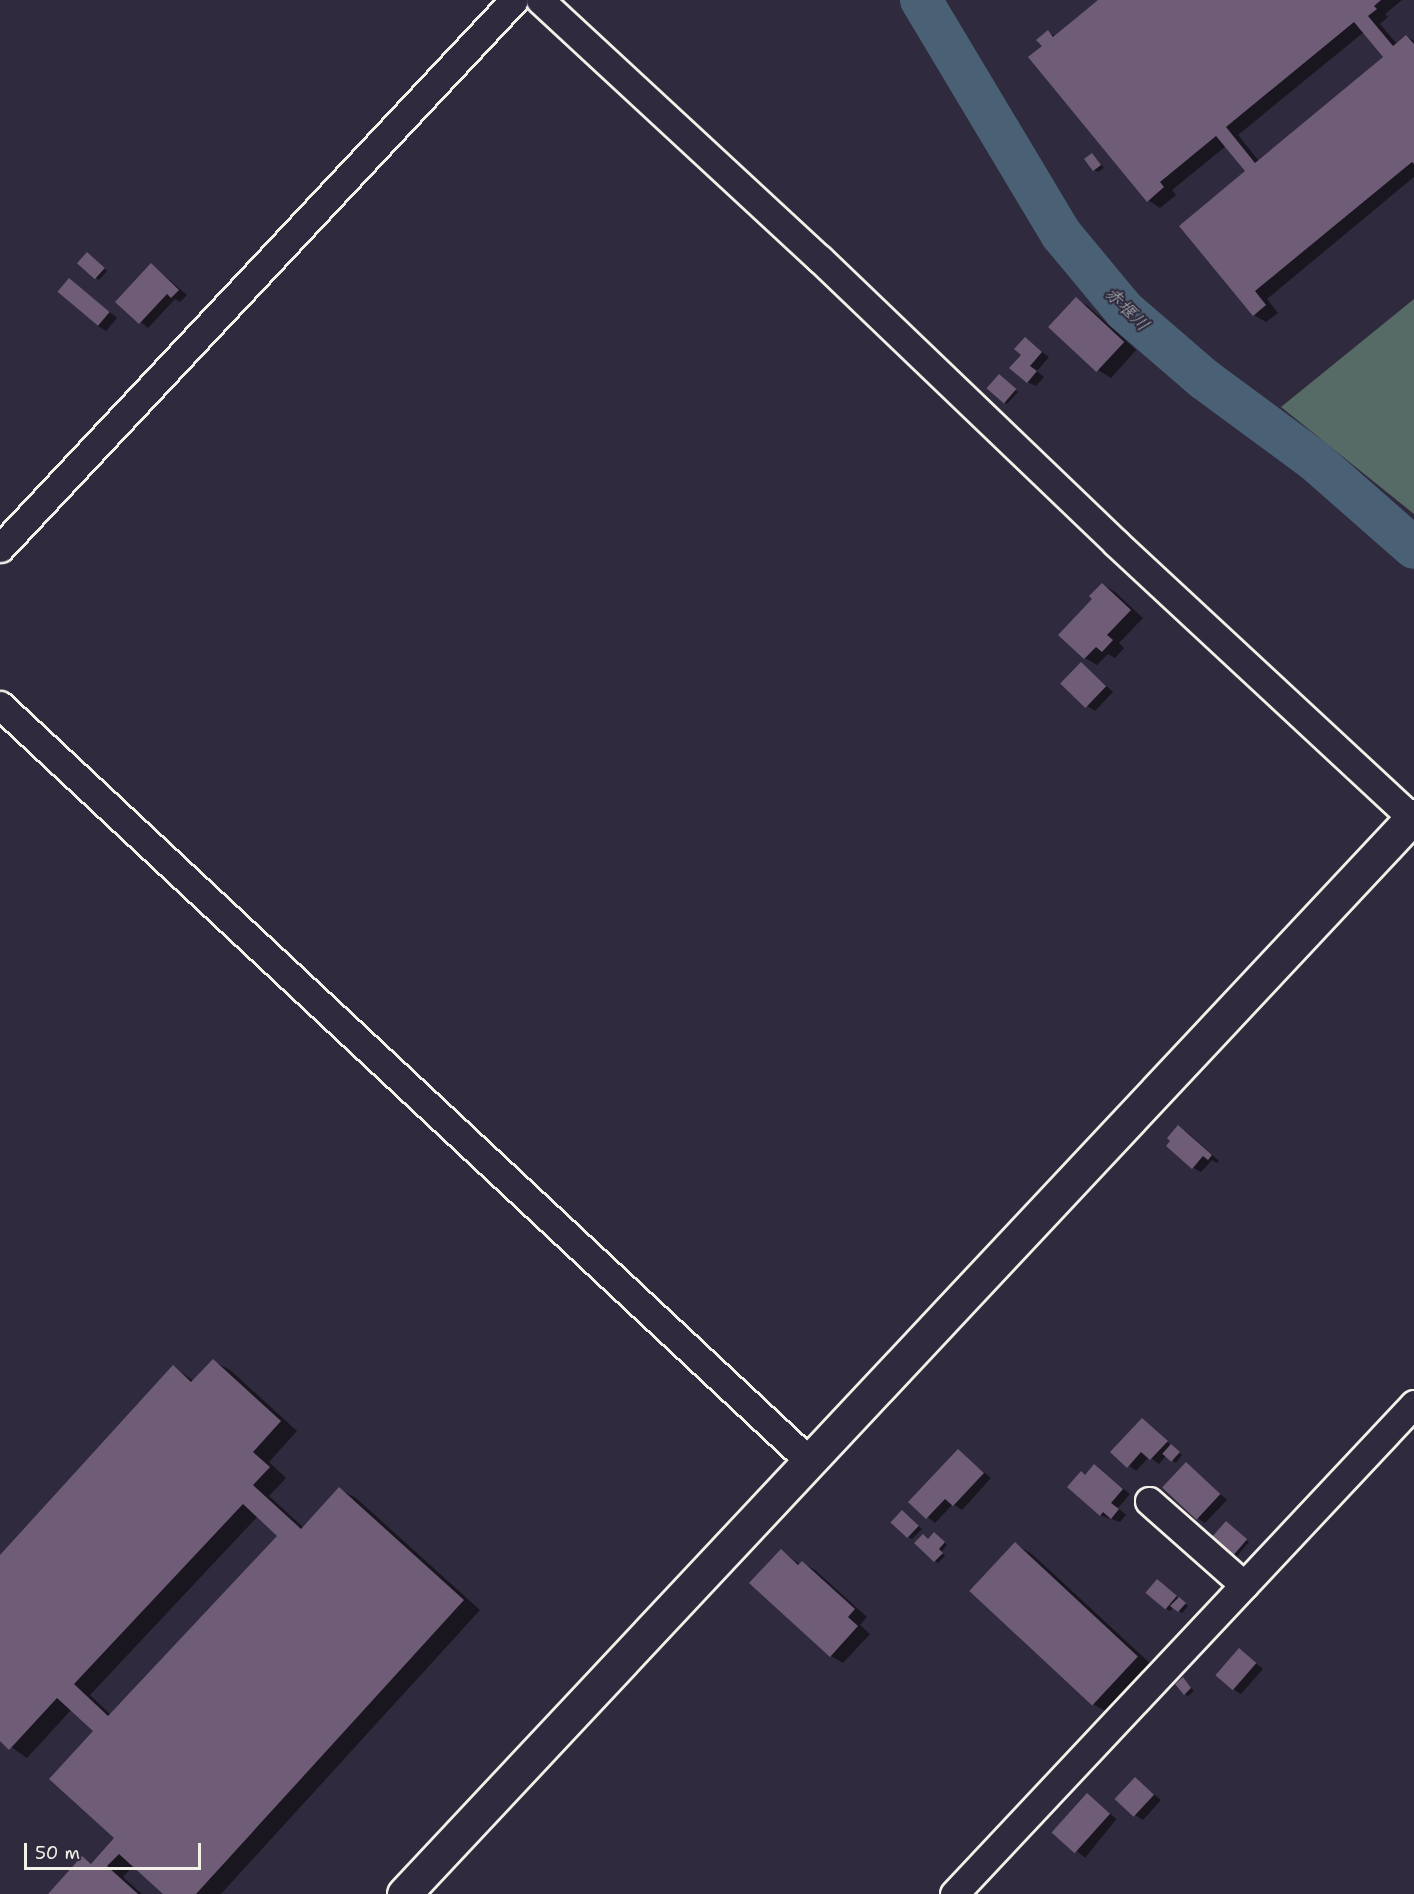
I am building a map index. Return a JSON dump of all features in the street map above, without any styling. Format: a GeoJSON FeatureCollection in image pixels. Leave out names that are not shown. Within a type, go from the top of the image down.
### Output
{"type":"FeatureCollection","features":[{"type":"Feature","properties":{"kind":"street"},"geometry":{"type":"LineString","coordinates":[[0,548],[514,0]]}},
{"type":"Feature","properties":{"kind":"street"},"geometry":{"type":"LineString","coordinates":[[404,1894],[1413,818],[1116,543],[820,259],[540,0]]}},
{"type":"Feature","properties":{"kind":"street"},"geometry":{"type":"LineString","coordinates":[[0,705],[809,1461]]}},
{"type":"Feature","properties":{"kind":"street"},"geometry":{"type":"LineString","coordinates":[[954,1894],[1414,1404]]}},
{"type":"Feature","properties":{"kind":"street"},"geometry":{"type":"LineString","coordinates":[[1149,1501],[1244,1585]]}},
{"type":"Feature","properties":{"kind":"green space"},"geometry":{"type":"Polygon","coordinates":[[[1414,299],[1414,514],[1281,407],[1414,299]]]}},
{"type":"Feature","properties":{"kind":"building"},"geometry":{"type":"Polygon","coordinates":[[[1098,0],[1381,0],[1374,6],[1377,9],[1368,16],[1393,46],[1406,35],[1414,44],[1414,164],[1412,162],[1255,291],[1266,305],[1253,316],[1179,226],[1245,171],[1216,136],[1160,182],[1164,187],[1147,202],[1028,57],[1042,46],[1036,40],[1048,30],[1053,37],[1098,0]],[[1354,22],[1226,127],[1255,163],[1383,57],[1354,22]]]}},
{"type":"Feature","properties":{"kind":"building"},"geometry":{"type":"Polygon","coordinates":[[[1092,153],[1101,165],[1093,171],[1084,159],[1092,153]]]}},
{"type":"Feature","properties":{"kind":"building"},"geometry":{"type":"Polygon","coordinates":[[[87,252],[105,268],[95,279],[77,263],[87,252]]]}},
{"type":"Feature","properties":{"kind":"building"},"geometry":{"type":"Polygon","coordinates":[[[151,263],[179,290],[171,298],[167,294],[139,324],[115,302],[151,263]]]}},
{"type":"Feature","properties":{"kind":"building"},"geometry":{"type":"Polygon","coordinates":[[[69,278],[110,312],[98,326],[57,292],[69,278]]]}},
{"type":"Feature","properties":{"kind":"building"},"geometry":{"type":"Polygon","coordinates":[[[1076,297],[1124,342],[1096,372],[1048,327],[1076,297]]]}},
{"type":"Feature","properties":{"kind":"building"},"geometry":{"type":"Polygon","coordinates":[[[1025,337],[1042,352],[1030,366],[1037,371],[1027,383],[1009,368],[1021,355],[1014,349],[1025,337]]]}},
{"type":"Feature","properties":{"kind":"building"},"geometry":{"type":"Polygon","coordinates":[[[999,374],[1016,389],[1004,403],[987,388],[999,374]]]}},
{"type":"Feature","properties":{"kind":"building"},"geometry":{"type":"Polygon","coordinates":[[[1102,583],[1131,610],[1107,635],[1113,640],[1102,652],[1096,647],[1084,659],[1058,635],[1092,599],[1089,596],[1102,583]]]}},
{"type":"Feature","properties":{"kind":"building"},"geometry":{"type":"Polygon","coordinates":[[[1081,662],[1106,686],[1085,708],[1060,684],[1081,662]]]}},
{"type":"Feature","properties":{"kind":"building"},"geometry":{"type":"Polygon","coordinates":[[[1178,1125],[1212,1155],[1208,1160],[1203,1156],[1192,1169],[1166,1146],[1170,1141],[1167,1138],[1178,1125]]]}},
{"type":"Feature","properties":{"kind":"building"},"geometry":{"type":"Polygon","coordinates":[[[213,1359],[281,1421],[253,1452],[270,1467],[253,1485],[301,1529],[339,1487],[464,1600],[196,1894],[163,1894],[119,1854],[107,1866],[138,1894],[48,1894],[82,1856],[91,1864],[114,1838],[49,1779],[93,1731],[57,1698],[9,1750],[0,1741],[0,1555],[173,1365],[191,1382],[213,1359]],[[243,1504],[74,1684],[108,1716],[277,1536],[243,1504]]]}},
{"type":"Feature","properties":{"kind":"building"},"geometry":{"type":"Polygon","coordinates":[[[1142,1418],[1168,1441],[1150,1460],[1141,1452],[1127,1468],[1110,1452],[1142,1418]]]}},
{"type":"Feature","properties":{"kind":"building"},"geometry":{"type":"Polygon","coordinates":[[[1171,1444],[1180,1452],[1171,1462],[1162,1454],[1171,1444]]]}},
{"type":"Feature","properties":{"kind":"building"},"geometry":{"type":"Polygon","coordinates":[[[958,1449],[984,1473],[953,1506],[945,1499],[926,1519],[908,1502],[958,1449]]]}},
{"type":"Feature","properties":{"kind":"building"},"geometry":{"type":"Polygon","coordinates":[[[1186,1462],[1220,1494],[1197,1520],[1162,1488],[1186,1462]]]}},
{"type":"Feature","properties":{"kind":"building"},"geometry":{"type":"Polygon","coordinates":[[[1094,1464],[1123,1489],[1111,1503],[1119,1509],[1111,1519],[1103,1512],[1100,1516],[1067,1487],[1081,1471],[1085,1475],[1094,1464]]]}},
{"type":"Feature","properties":{"kind":"building"},"geometry":{"type":"Polygon","coordinates":[[[902,1510],[919,1526],[907,1538],[890,1522],[902,1510]]]}},
{"type":"Feature","properties":{"kind":"building"},"geometry":{"type":"Polygon","coordinates":[[[1226,1521],[1247,1539],[1233,1555],[1212,1537],[1226,1521]]]}},
{"type":"Feature","properties":{"kind":"building"},"geometry":{"type":"Polygon","coordinates":[[[934,1532],[945,1542],[939,1549],[943,1553],[934,1562],[914,1543],[923,1534],[928,1539],[934,1532]]]}},
{"type":"Feature","properties":{"kind":"building"},"geometry":{"type":"Polygon","coordinates":[[[1015,1542],[1138,1657],[1092,1706],[969,1591],[1015,1542]]]}},
{"type":"Feature","properties":{"kind":"building"},"geometry":{"type":"Polygon","coordinates":[[[781,1549],[798,1565],[802,1561],[855,1609],[848,1617],[858,1626],[830,1657],[749,1583],[781,1549]]]}},
{"type":"Feature","properties":{"kind":"building"},"geometry":{"type":"Polygon","coordinates":[[[1157,1579],[1177,1596],[1165,1610],[1145,1593],[1157,1579]]]}},
{"type":"Feature","properties":{"kind":"building"},"geometry":{"type":"Polygon","coordinates":[[[1179,1597],[1186,1603],[1178,1612],[1170,1606],[1179,1597]]]}},
{"type":"Feature","properties":{"kind":"building"},"geometry":{"type":"Polygon","coordinates":[[[1239,1648],[1256,1663],[1233,1690],[1215,1675],[1239,1648]]]}},
{"type":"Feature","properties":{"kind":"building"},"geometry":{"type":"Polygon","coordinates":[[[1183,1677],[1191,1688],[1184,1695],[1175,1684],[1183,1677]]]}},
{"type":"Feature","properties":{"kind":"building"},"geometry":{"type":"Polygon","coordinates":[[[1135,1777],[1154,1795],[1134,1817],[1115,1799],[1135,1777]]]}},
{"type":"Feature","properties":{"kind":"building"},"geometry":{"type":"Polygon","coordinates":[[[1087,1793],[1110,1814],[1075,1853],[1052,1832],[1087,1793]]]}},
{"type":"Feature","properties":{"kind":"waterway","name":"赤堰川"},"geometry":{"type":"LineString","coordinates":[[921,0],[1061,234],[1124,310],[1204,379],[1314,460],[1414,548]]}}]}
